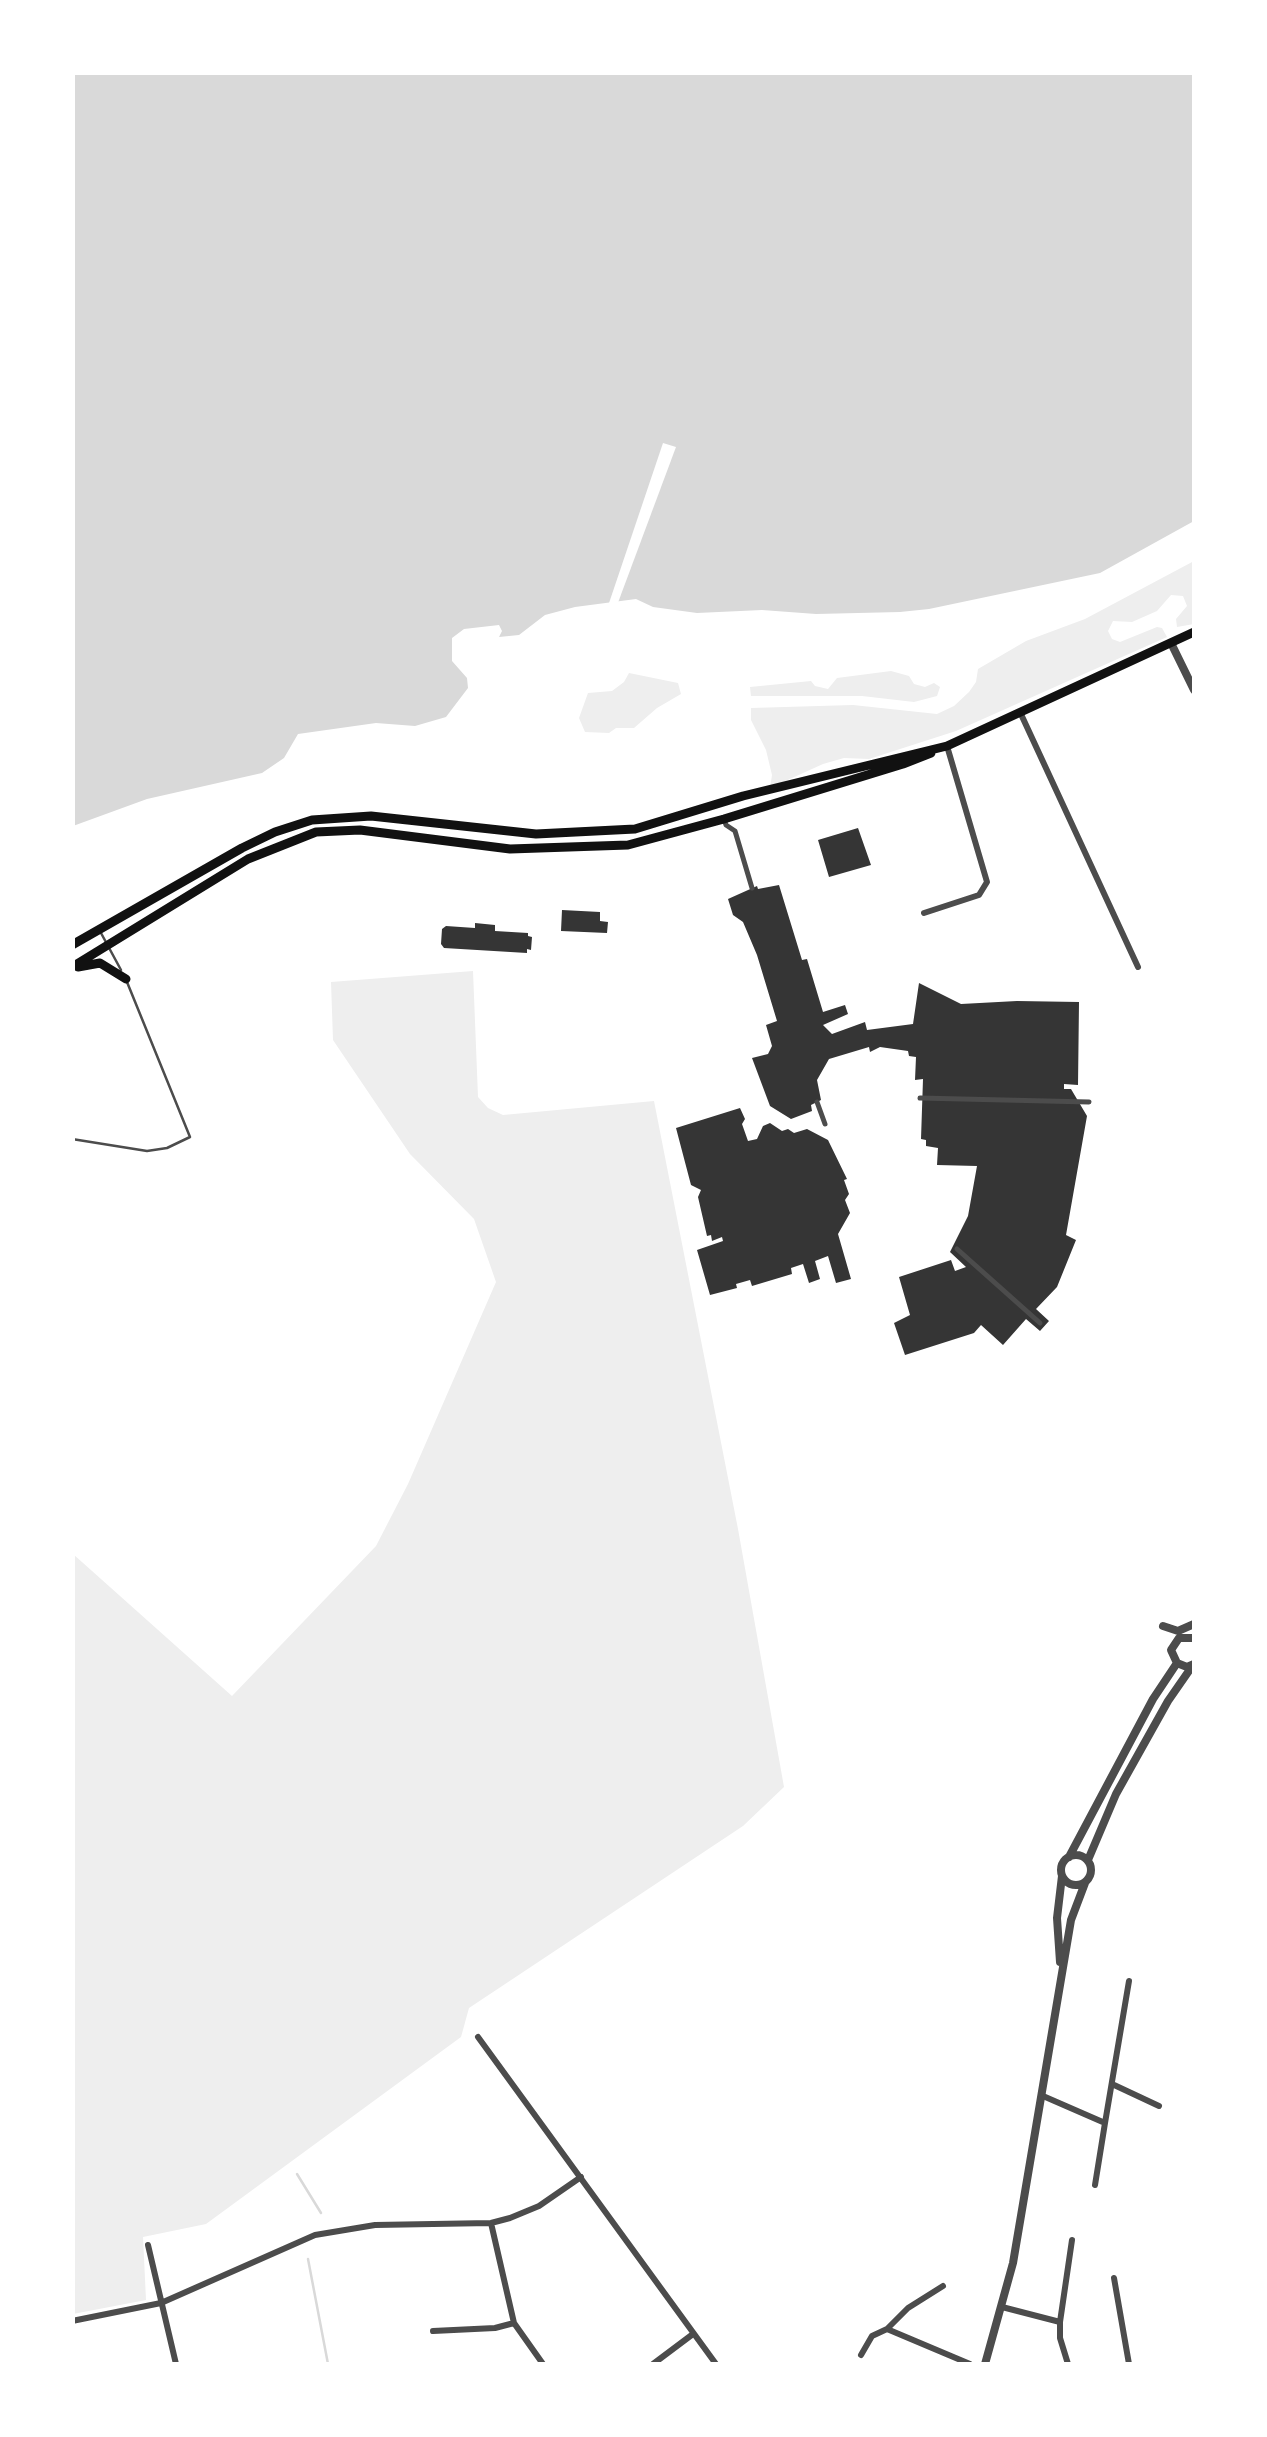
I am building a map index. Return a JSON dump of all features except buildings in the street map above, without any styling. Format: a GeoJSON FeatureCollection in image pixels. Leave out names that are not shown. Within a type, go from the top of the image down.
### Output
{"type":"FeatureCollection","features":[{"type":"Feature","properties":{"kind":"main road"},"geometry":{"type":"LineString","coordinates":[[72,946],[242,848],[312,820],[371,816],[536,834],[620,832],[772,788],[947,746],[1194,632]]}},
{"type":"Feature","properties":{"kind":"main road"},"geometry":{"type":"LineString","coordinates":[[72,967],[248,859],[316,832],[360,830],[472,846],[536,849],[628,845],[916,760],[932,750]]}},
{"type":"Feature","properties":{"kind":"main road"},"geometry":{"type":"LineString","coordinates":[[72,967],[100,964],[126,979]]}},
{"type":"Feature","properties":{"kind":"street"},"geometry":{"type":"LineString","coordinates":[[1171,643],[1194,690]]}},
{"type":"Feature","properties":{"kind":"street"},"geometry":{"type":"LineString","coordinates":[[1020,712],[1138,967]]}},
{"type":"Feature","properties":{"kind":"street"},"geometry":{"type":"LineString","coordinates":[[924,912],[978,895],[986,886],[985,868],[947,746]]}},
{"type":"Feature","properties":{"kind":"street"},"geometry":{"type":"LineString","coordinates":[[724,819],[726,826],[735,831],[752,888]]}},
{"type":"Feature","properties":{"kind":"street"},"geometry":{"type":"LineString","coordinates":[[920,1098],[1090,1102]]}},
{"type":"Feature","properties":{"kind":"street"},"geometry":{"type":"LineString","coordinates":[[818,1102],[825,1124]]}},
{"type":"Feature","properties":{"kind":"street"},"geometry":{"type":"LineString","coordinates":[[956,1249],[1040,1323]]}},
{"type":"Feature","properties":{"kind":"street"},"geometry":{"type":"LineString","coordinates":[[1163,1626],[1178,1631],[1194,1624]]}},
{"type":"Feature","properties":{"kind":"street"},"geometry":{"type":"LineString","coordinates":[[985,2364],[1002,2307],[1044,2096],[1071,1920],[1092,1872],[1088,1860],[1116,1794],[1168,1701],[1194,1665],[1177,1663],[1171,1654],[1173,1644],[1179,1638],[1194,1636]]}},
{"type":"Feature","properties":{"kind":"street"},"geometry":{"type":"LineString","coordinates":[[1060,1977],[1057,1918],[1062,1865],[1152,1699],[1177,1663]]}},
{"type":"Feature","properties":{"kind":"street"},"geometry":{"type":"LineString","coordinates":[[1069,1857],[1088,1860]]}},
{"type":"Feature","properties":{"kind":"street"},"geometry":{"type":"LineString","coordinates":[[1062,1876],[1073,1886],[1085,1883]]}},
{"type":"Feature","properties":{"kind":"street"},"geometry":{"type":"LineString","coordinates":[[1094,2185],[1129,1981]]}},
{"type":"Feature","properties":{"kind":"street"},"geometry":{"type":"LineString","coordinates":[[478,2037],[716,2364]]}},
{"type":"Feature","properties":{"kind":"street"},"geometry":{"type":"LineString","coordinates":[[1112,2084],[1159,2106]]}},
{"type":"Feature","properties":{"kind":"street"},"geometry":{"type":"LineString","coordinates":[[1044,2096],[1105,2123]]}},
{"type":"Feature","properties":{"kind":"street"},"geometry":{"type":"LineString","coordinates":[[72,2322],[161,2303],[315,2235],[375,2226],[491,2223],[524,2214],[581,2177]]}},
{"type":"Feature","properties":{"kind":"street"},"geometry":{"type":"LineString","coordinates":[[491,2223],[514,2323],[543,2364]]}},
{"type":"Feature","properties":{"kind":"street"},"geometry":{"type":"LineString","coordinates":[[1068,2364],[1060,2322],[1072,2240]]}},
{"type":"Feature","properties":{"kind":"street"},"geometry":{"type":"LineString","coordinates":[[148,2245],[176,2364]]}},
{"type":"Feature","properties":{"kind":"street"},"geometry":{"type":"LineString","coordinates":[[1114,2278],[1129,2364]]}},
{"type":"Feature","properties":{"kind":"street"},"geometry":{"type":"LineString","coordinates":[[861,2355],[872,2336],[942,2286]]}},
{"type":"Feature","properties":{"kind":"street"},"geometry":{"type":"LineString","coordinates":[[1002,2307],[1060,2322]]}},
{"type":"Feature","properties":{"kind":"street"},"geometry":{"type":"LineString","coordinates":[[433,2331],[514,2323]]}},
{"type":"Feature","properties":{"kind":"street"},"geometry":{"type":"LineString","coordinates":[[886,2328],[970,2364]]}},
{"type":"Feature","properties":{"kind":"street"},"geometry":{"type":"LineString","coordinates":[[654,2364],[693,2334]]}},
{"type":"Feature","properties":{"kind":"lane"},"geometry":{"type":"LineString","coordinates":[[72,1139],[147,1151],[167,1148],[190,1137],[126,979],[100,932]]}},
{"type":"Feature","properties":{"kind":"shaded area"},"geometry":{"type":"Polygon","coordinates":[[[73,73],[1194,73],[1194,521],[1100,573],[929,609],[816,614],[762,610],[697,613],[653,607],[636,599],[545,615],[519,635],[499,637],[499,625],[464,629],[452,638],[452,661],[467,678],[468,688],[446,717],[415,726],[376,723],[298,734],[284,758],[262,773],[147,799],[73,826],[73,73]]]}},
{"type":"Feature","properties":{"kind":"shaded area"},"geometry":{"type":"Polygon","coordinates":[[[1194,561],[1194,624],[1177,627],[1176,619],[1187,606],[1183,596],[1171,595],[1157,611],[1132,622],[1113,621],[1108,631],[1112,639],[1120,642],[1157,627],[1167,637],[956,731],[869,759],[844,758],[823,764],[770,788],[772,775],[766,750],[751,720],[751,708],[853,705],[937,714],[954,706],[969,692],[978,669],[1026,641],[1085,619],[1194,561]]]}},
{"type":"Feature","properties":{"kind":"shaded area"},"geometry":{"type":"Polygon","coordinates":[[[891,671],[909,676],[914,684],[925,687],[934,683],[940,687],[937,696],[914,702],[862,696],[751,696],[750,687],[811,681],[828,689],[837,678],[891,671]]]}},
{"type":"Feature","properties":{"kind":"shaded area"},"geometry":{"type":"Polygon","coordinates":[[[629,673],[678,683],[681,694],[634,728],[585,732],[579,718],[588,693],[612,691],[629,673]]]}},
{"type":"Feature","properties":{"kind":"shaded area"},"geometry":{"type":"Polygon","coordinates":[[[473,971],[478,1097],[488,1108],[503,1115],[654,1101],[784,1787],[743,1826],[469,2008],[461,2037],[206,2224],[143,2237],[146,2300],[73,2314],[73,1554],[232,1696],[376,1546],[408,1484],[496,1282],[474,1219],[410,1154],[333,1040],[331,982],[473,971]]]}},
{"type":"Feature","properties":{"kind":"pier"},"geometry":{"type":"Polygon","coordinates":[[[663,443],[676,447],[616,608],[607,609],[663,443]]]}},
{"type":"Feature","properties":{"kind":"waterway"},"geometry":{"type":"LineString","coordinates":[[297,2174],[321,2213]]}},
{"type":"Feature","properties":{"kind":"waterway"},"geometry":{"type":"LineString","coordinates":[[308,2259],[328,2364]]}}]}
